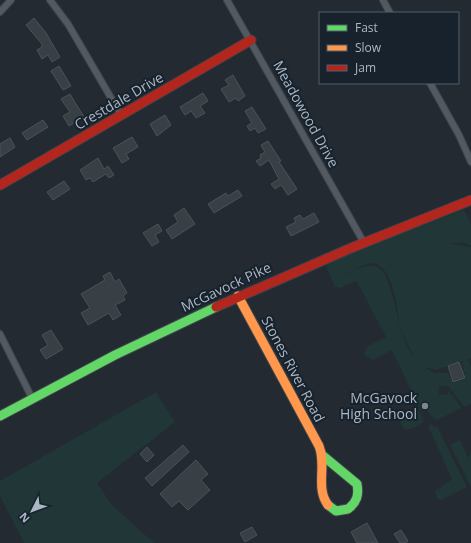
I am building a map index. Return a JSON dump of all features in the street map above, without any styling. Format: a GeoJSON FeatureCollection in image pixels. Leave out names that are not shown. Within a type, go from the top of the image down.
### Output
{"type":"FeatureCollection","features":[{"type":"Feature","properties":{"kind":"street"},"geometry":{"type":"LineString","coordinates":[[0,12],[11,0]]}},
{"type":"Feature","properties":{"kind":"street"},"geometry":{"type":"LineString","coordinates":[[50,0],[68,24],[121,115]]}},
{"type":"Feature","properties":{"kind":"street","name":"Meadowood Drive"},"geometry":{"type":"LineString","coordinates":[[227,0],[251,40],[363,241]]}},
{"type":"Feature","properties":{"kind":"street"},"geometry":{"type":"LineString","coordinates":[[383,0],[389,12]]}},
{"type":"Feature","properties":{"kind":"street","name":"Crestdale Drive"},"geometry":{"type":"LineString","coordinates":[[0,185],[251,40]]}},
{"type":"Feature","properties":{"kind":"street"},"geometry":{"type":"LineString","coordinates":[[431,84],[459,135],[471,162]]}},
{"type":"Feature","properties":{"kind":"street","name":"McGavock Pike"},"geometry":{"type":"LineString","coordinates":[[0,416],[32,398],[238,296],[363,241],[471,200]]}},
{"type":"Feature","properties":{"kind":"street","name":"Stones River Road"},"geometry":{"type":"LineString","coordinates":[[238,296],[322,455]]}},
{"type":"Feature","properties":{"kind":"street"},"geometry":{"type":"LineString","coordinates":[[0,334],[32,398]]}},
{"type":"Feature","properties":{"kind":"street"},"geometry":{"type":"LineString","coordinates":[[322,455],[357,484],[359,498],[350,509],[343,511],[336,510],[329,507],[325,501],[323,494],[322,455]]}},
{"type":"Feature","properties":{"kind":"green space"},"geometry":{"type":"Polygon","coordinates":[[[464,210],[471,224],[471,246],[464,243],[449,243],[471,247],[471,358],[468,359],[471,367],[471,404],[464,407],[449,387],[439,386],[439,394],[447,395],[449,391],[462,408],[437,420],[433,418],[425,408],[428,406],[427,404],[421,408],[425,420],[392,350],[373,360],[364,354],[368,346],[386,337],[356,281],[340,288],[335,287],[326,267],[330,262],[343,255],[464,210]],[[376,263],[366,264],[343,275],[367,266],[375,266],[382,270],[391,291],[400,326],[392,284],[383,269],[376,263]],[[402,332],[408,347],[414,356],[407,343],[402,332]],[[463,361],[436,370],[424,367],[435,373],[448,373],[453,383],[466,379],[462,363],[463,361]]]}},
{"type":"Feature","properties":{"kind":"green space"},"geometry":{"type":"Polygon","coordinates":[[[156,392],[175,422],[97,483],[112,505],[154,543],[24,543],[0,496],[0,481],[156,392]]]}},
{"type":"Feature","properties":{"kind":"green space"},"geometry":{"type":"Polygon","coordinates":[[[418,408],[424,422],[411,429],[404,429],[400,422],[401,418],[418,408]]]}},
{"type":"Feature","properties":{"kind":"green space"},"geometry":{"type":"Polygon","coordinates":[[[432,424],[434,428],[437,426],[467,487],[441,500],[437,499],[435,491],[452,479],[428,426],[432,424]]]}},
{"type":"Feature","properties":{"kind":"green space"},"geometry":{"type":"Polygon","coordinates":[[[460,440],[468,458],[471,451],[471,487],[450,445],[460,440]]]}},
{"type":"Feature","properties":{"kind":"building"},"geometry":{"type":"Polygon","coordinates":[[[34,18],[46,33],[60,57],[52,62],[48,55],[42,59],[37,50],[42,47],[42,44],[26,25],[34,18]]]}},
{"type":"Feature","properties":{"kind":"building"},"geometry":{"type":"Polygon","coordinates":[[[59,66],[71,86],[63,90],[51,71],[59,66]]]}},
{"type":"Feature","properties":{"kind":"building"},"geometry":{"type":"Polygon","coordinates":[[[233,75],[245,96],[238,101],[236,98],[229,102],[221,89],[229,85],[225,80],[233,75]]]}},
{"type":"Feature","properties":{"kind":"building"},"geometry":{"type":"Polygon","coordinates":[[[203,93],[208,101],[200,106],[205,113],[196,118],[191,111],[185,115],[180,107],[203,93]]]}},
{"type":"Feature","properties":{"kind":"building"},"geometry":{"type":"Polygon","coordinates":[[[70,94],[84,117],[69,126],[63,116],[70,112],[61,99],[70,94]]]}},
{"type":"Feature","properties":{"kind":"building"},"geometry":{"type":"Polygon","coordinates":[[[252,107],[266,129],[258,133],[255,128],[250,131],[247,126],[252,123],[245,111],[252,107]]]}},
{"type":"Feature","properties":{"kind":"building"},"geometry":{"type":"Polygon","coordinates":[[[165,115],[171,125],[157,136],[150,124],[165,115]]]}},
{"type":"Feature","properties":{"kind":"building"},"geometry":{"type":"Polygon","coordinates":[[[43,120],[48,127],[27,140],[22,133],[43,120]]]}},
{"type":"Feature","properties":{"kind":"building"},"geometry":{"type":"Polygon","coordinates":[[[132,137],[138,147],[126,154],[129,159],[122,163],[113,148],[132,137]]]}},
{"type":"Feature","properties":{"kind":"building"},"geometry":{"type":"Polygon","coordinates":[[[10,138],[15,147],[0,157],[0,144],[10,138]]]}},
{"type":"Feature","properties":{"kind":"building"},"geometry":{"type":"Polygon","coordinates":[[[268,141],[281,161],[279,162],[297,189],[288,195],[281,185],[275,189],[271,184],[279,179],[269,160],[260,166],[256,161],[261,158],[260,155],[265,152],[261,145],[268,141]]]}},
{"type":"Feature","properties":{"kind":"building"},"geometry":{"type":"Polygon","coordinates":[[[98,158],[104,169],[108,166],[114,175],[109,178],[106,174],[93,182],[90,178],[86,180],[80,170],[98,158]]]}},
{"type":"Feature","properties":{"kind":"building"},"geometry":{"type":"Polygon","coordinates":[[[64,181],[70,189],[53,200],[47,192],[64,181]]]}},
{"type":"Feature","properties":{"kind":"building"},"geometry":{"type":"Polygon","coordinates":[[[238,190],[242,196],[214,213],[208,204],[226,193],[228,196],[238,190]]]}},
{"type":"Feature","properties":{"kind":"building"},"geometry":{"type":"Polygon","coordinates":[[[184,208],[195,224],[172,239],[166,230],[178,222],[174,215],[184,208]]]}},
{"type":"Feature","properties":{"kind":"building"},"geometry":{"type":"Polygon","coordinates":[[[314,213],[319,222],[291,236],[286,227],[296,222],[294,218],[300,215],[303,219],[314,213]]]}},
{"type":"Feature","properties":{"kind":"building"},"geometry":{"type":"Polygon","coordinates":[[[158,224],[162,231],[155,235],[159,242],[152,246],[143,233],[158,224]]]}},
{"type":"Feature","properties":{"kind":"building"},"geometry":{"type":"Polygon","coordinates":[[[110,272],[115,282],[119,279],[127,293],[123,296],[125,300],[115,305],[121,315],[113,320],[109,313],[88,325],[81,313],[90,308],[81,294],[105,280],[103,276],[110,272]]]}},
{"type":"Feature","properties":{"kind":"building"},"geometry":{"type":"Polygon","coordinates":[[[51,330],[63,349],[46,359],[40,350],[48,345],[42,335],[51,330]]]}},
{"type":"Feature","properties":{"kind":"building"},"geometry":{"type":"Polygon","coordinates":[[[459,362],[465,378],[453,382],[448,366],[459,362]]]}},
{"type":"Feature","properties":{"kind":"building"},"geometry":{"type":"Polygon","coordinates":[[[183,445],[189,452],[152,486],[145,478],[183,445]]]}},
{"type":"Feature","properties":{"kind":"building"},"geometry":{"type":"Polygon","coordinates":[[[147,447],[154,455],[147,462],[140,454],[147,447]]]}},
{"type":"Feature","properties":{"kind":"building"},"geometry":{"type":"Polygon","coordinates":[[[196,460],[208,474],[201,480],[210,490],[188,510],[179,501],[172,507],[160,494],[196,460]]]}},
{"type":"Feature","properties":{"kind":"building"},"geometry":{"type":"Polygon","coordinates":[[[367,523],[378,543],[357,543],[351,532],[367,523]]]}},
{"type":"Feature","properties":{"kind":"building"},"geometry":{"type":"Polygon","coordinates":[[[252,527],[257,535],[245,542],[240,533],[252,527]]]}},
{"type":"Feature","properties":{"kind":"building"},"geometry":{"type":"Polygon","coordinates":[[[401,530],[408,541],[405,543],[400,543],[394,534],[401,530]]]}},
{"type":"Feature","properties":{"kind":"traffic: fast"},"geometry":{"type":"LineString","coordinates":[[0,416],[115,355],[216,307]]}},
{"type":"Feature","properties":{"kind":"traffic: fast"},"geometry":{"type":"LineString","coordinates":[[322,455],[357,484],[358,488],[355,501],[348,509],[336,511],[328,505]]}},
{"type":"Feature","properties":{"kind":"traffic: slow"},"geometry":{"type":"LineString","coordinates":[[238,296],[319,446],[322,461],[322,491],[328,505]]}},
{"type":"Feature","properties":{"kind":"traffic: jam"},"geometry":{"type":"LineString","coordinates":[[0,185],[251,40]]}},
{"type":"Feature","properties":{"kind":"traffic: jam"},"geometry":{"type":"LineString","coordinates":[[216,307],[351,248],[471,200]]}},
{"type":"Feature","properties":{"kind":"place","name":"McGavock High School"},"geometry":{"type":"Point","coordinates":[425,406]}}]}
